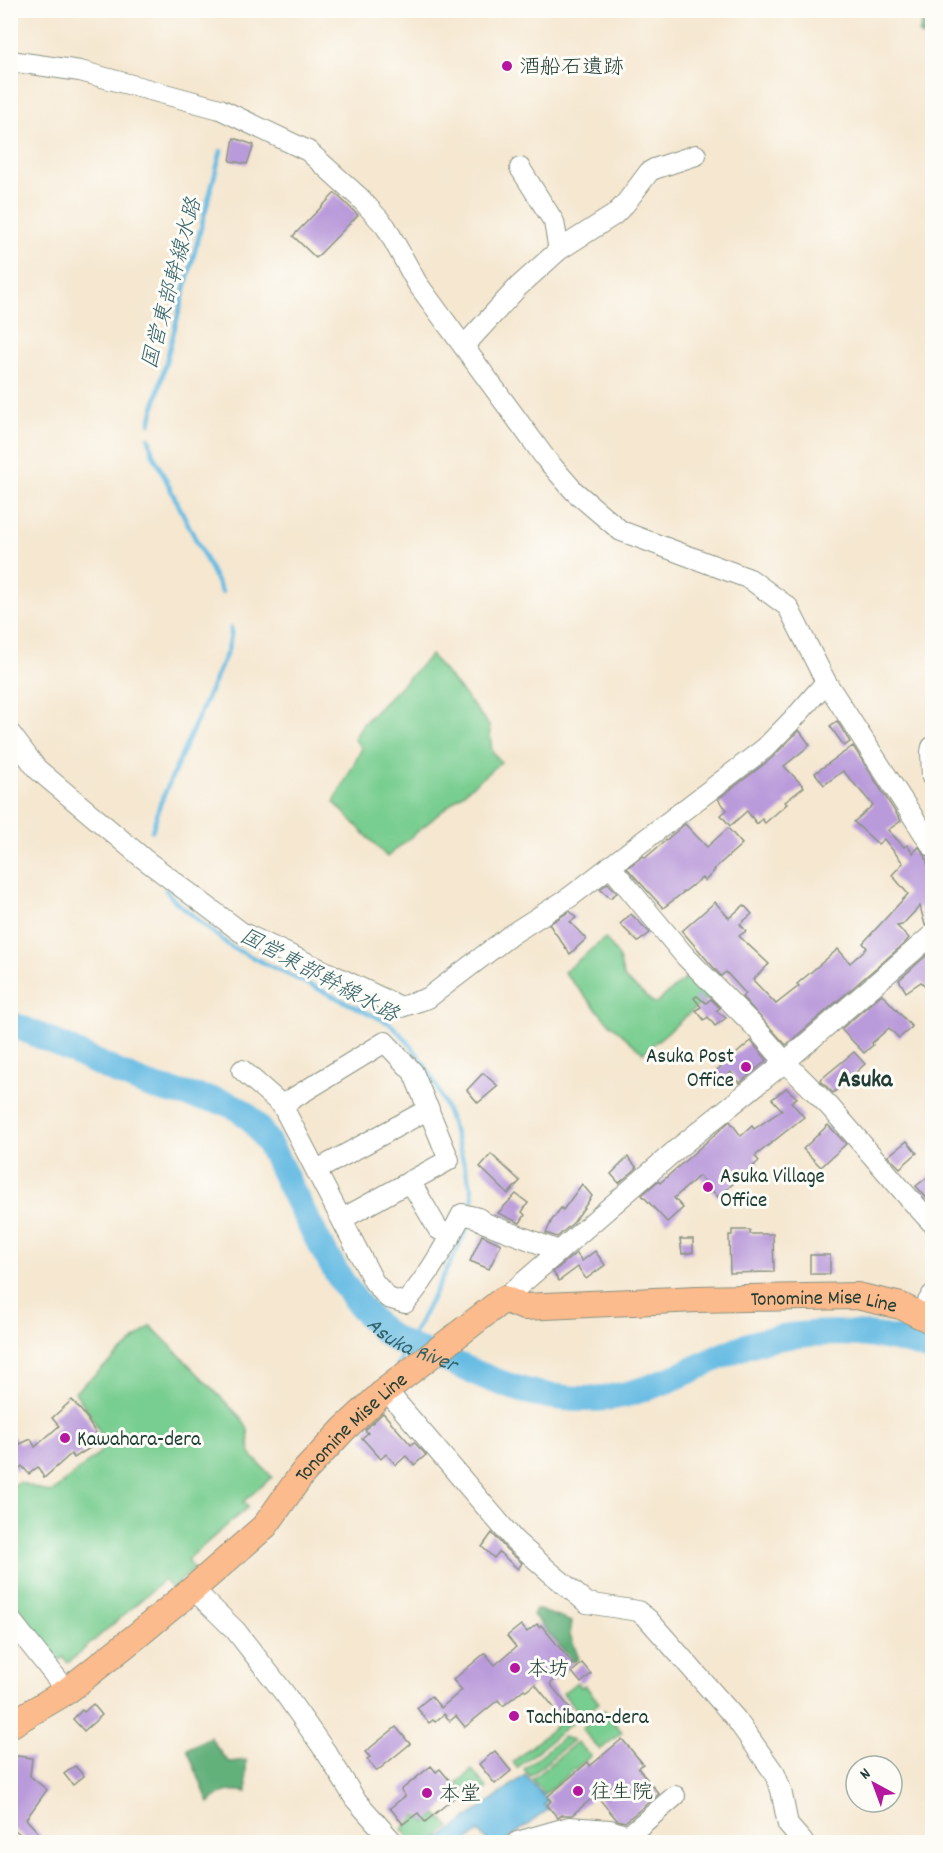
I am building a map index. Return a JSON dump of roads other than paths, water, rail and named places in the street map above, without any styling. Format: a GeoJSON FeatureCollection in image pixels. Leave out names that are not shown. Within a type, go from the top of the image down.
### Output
{"type":"FeatureCollection","features":[{"type":"Feature","properties":{"kind":"main road","name":"Tonomine Mise Line"},"geometry":{"type":"LineString","coordinates":[[10,1725],[67,1691],[193,1589],[265,1526],[302,1474],[344,1429],[386,1390],[504,1299],[524,1306],[697,1299],[857,1296],[928,1310]]}},
{"type":"Feature","properties":{"kind":"street"},"geometry":{"type":"LineString","coordinates":[[10,61],[80,71],[220,109],[308,151],[360,198],[386,227],[417,283],[526,433],[574,491],[621,531],[750,579],[788,607],[826,682],[933,846]]}},
{"type":"Feature","properties":{"kind":"street"},"geometry":{"type":"LineString","coordinates":[[465,346],[518,287],[559,250],[614,215],[649,172],[696,155]]}},
{"type":"Feature","properties":{"kind":"street"},"geometry":{"type":"LineString","coordinates":[[520,168],[554,222],[559,250]]}},
{"type":"Feature","properties":{"kind":"street"},"geometry":{"type":"LineString","coordinates":[[10,733],[37,769],[144,859],[241,932],[401,1007],[428,998],[512,934],[570,897],[765,748],[826,682]]}},
{"type":"Feature","properties":{"kind":"street"},"geometry":{"type":"LineString","coordinates":[[933,747],[931,752],[933,777]]}},
{"type":"Feature","properties":{"kind":"street"},"geometry":{"type":"LineString","coordinates":[[610,866],[685,956],[830,1107],[933,1223]]}},
{"type":"Feature","properties":{"kind":"street"},"geometry":{"type":"LineString","coordinates":[[504,1299],[677,1149],[785,1062],[933,935]]}},
{"type":"Feature","properties":{"kind":"street"},"geometry":{"type":"LineString","coordinates":[[282,1105],[385,1042],[413,1072],[449,1160],[342,1219]]}},
{"type":"Feature","properties":{"kind":"street"},"geometry":{"type":"LineString","coordinates":[[242,1070],[282,1105],[374,1282],[388,1298],[405,1303],[417,1290],[451,1236],[470,1216],[559,1251]]}},
{"type":"Feature","properties":{"kind":"street"},"geometry":{"type":"LineString","coordinates":[[316,1170],[429,1109]]}},
{"type":"Feature","properties":{"kind":"street"},"geometry":{"type":"LineString","coordinates":[[410,1181],[438,1228],[451,1236]]}},
{"type":"Feature","properties":{"kind":"street"},"geometry":{"type":"LineString","coordinates":[[386,1390],[514,1540],[586,1603],[638,1611],[648,1619],[736,1719],[775,1774],[781,1790],[788,1825],[802,1842]]}},
{"type":"Feature","properties":{"kind":"street"},"geometry":{"type":"LineString","coordinates":[[193,1589],[236,1631],[285,1694],[328,1755],[355,1799],[393,1842]]}},
{"type":"Feature","properties":{"kind":"street"},"geometry":{"type":"LineString","coordinates":[[10,1619],[67,1691]]}},
{"type":"Feature","properties":{"kind":"street"},"geometry":{"type":"LineString","coordinates":[[517,1842],[569,1827],[610,1830],[628,1836],[675,1796]]}},
{"type":"Feature","properties":{"kind":"water"},"geometry":{"type":"Polygon","coordinates":[[[525,1775],[548,1801],[544,1805],[549,1809],[504,1842],[488,1842],[479,1832],[465,1842],[436,1842],[525,1775]]]}},
{"type":"Feature","properties":{"kind":"waterway","name":"国営東部幹線水路"},"geometry":{"type":"LineString","coordinates":[[150,423],[221,151]]}},
{"type":"Feature","properties":{"kind":"waterway","name":"国営東部幹線水路"},"geometry":{"type":"LineString","coordinates":[[149,438],[152,452],[222,592]]}},
{"type":"Feature","properties":{"kind":"waterway","name":"国営東部幹線水路"},"geometry":{"type":"LineString","coordinates":[[152,831],[160,804],[228,650],[231,628]]}},
{"type":"Feature","properties":{"kind":"waterway","name":"国営東部幹線水路"},"geometry":{"type":"LineString","coordinates":[[166,890],[175,901],[231,947],[389,1023],[407,1041],[433,1079],[451,1121],[472,1190],[471,1212]]}},
{"type":"Feature","properties":{"kind":"waterway","name":"国営東部幹線水路"},"geometry":{"type":"LineString","coordinates":[[10,1024],[151,1086],[224,1102],[238,1108],[252,1120],[266,1140],[334,1268],[371,1319],[385,1332],[413,1348],[501,1383],[537,1394],[566,1398],[609,1397],[662,1383],[755,1343],[821,1333],[890,1338],[932,1350]]}},
{"type":"Feature","properties":{"kind":"waterway","name":"国営東部幹線水路"},"geometry":{"type":"LineString","coordinates":[[397,1366],[464,1236],[469,1220]]}},
{"type":"Feature","properties":{"kind":"place","name":"酒船石遺跡"},"geometry":{"type":"Point","coordinates":[507,66]}},
{"type":"Feature","properties":{"kind":"place","name":"Asuka Post Office"},"geometry":{"type":"Point","coordinates":[746,1067]}},
{"type":"Feature","properties":{"kind":"place","name":"Asuka Village Office"},"geometry":{"type":"Point","coordinates":[708,1187]}},
{"type":"Feature","properties":{"kind":"place","name":"Kawahara-dera"},"geometry":{"type":"Point","coordinates":[65,1438]}},
{"type":"Feature","properties":{"kind":"place","name":"本坊"},"geometry":{"type":"Point","coordinates":[515,1668]}},
{"type":"Feature","properties":{"kind":"place","name":"Tachibana-dera"},"geometry":{"type":"Point","coordinates":[514,1716]}},
{"type":"Feature","properties":{"kind":"place","name":"往生院"},"geometry":{"type":"Point","coordinates":[578,1791]}},
{"type":"Feature","properties":{"kind":"place","name":"本堂"},"geometry":{"type":"Point","coordinates":[427,1793]}},
{"type":"Feature","properties":{"kind":"district","name":"Asuka"},"geometry":{"type":"Point","coordinates":[865,1078]}},
{"type":"Feature","properties":{"kind":"water label","name":"Asuka River"},"geometry":{"type":"Point","coordinates":[415,1340]}}]}
